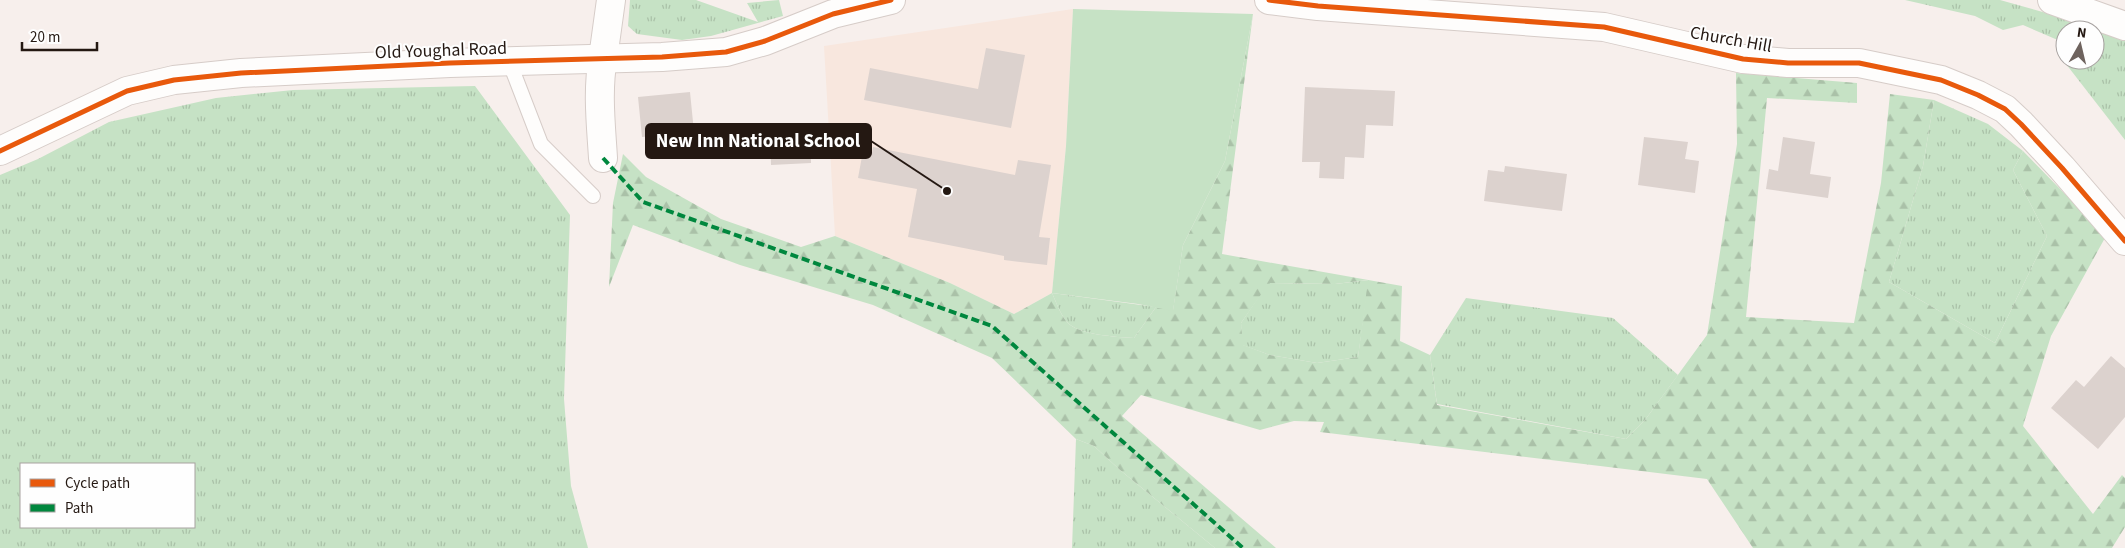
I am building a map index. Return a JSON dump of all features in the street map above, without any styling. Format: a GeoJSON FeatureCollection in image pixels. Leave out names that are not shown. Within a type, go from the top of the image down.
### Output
{"type":"FeatureCollection","features":[{"type":"Feature","properties":{"kind":"street"},"geometry":{"type":"LineString","coordinates":[[603,158],[599,108],[600,75],[611,0]]}},
{"type":"Feature","properties":{"kind":"street","name":"Old Youghal Road"},"geometry":{"type":"LineString","coordinates":[[0,151],[127,91],[174,80],[240,73],[509,61],[662,57],[726,52],[766,41],[833,14],[891,0]]}},
{"type":"Feature","properties":{"kind":"street","name":"Church Hill"},"geometry":{"type":"LineString","coordinates":[[1269,0],[1318,6],[1604,27],[1743,59],[1788,63],[1860,63],[1941,80],[1978,95],[2010,114],[2062,168],[2125,241]]}},
{"type":"Feature","properties":{"kind":"street"},"geometry":{"type":"LineString","coordinates":[[2052,0],[2125,26]]}},
{"type":"Feature","properties":{"kind":"lane"},"geometry":{"type":"LineString","coordinates":[[509,61],[541,144],[593,196]]}},
{"type":"Feature","properties":{"kind":"shaded area"},"geometry":{"type":"Polygon","coordinates":[[[1073,9],[1066,146],[1052,293],[1014,314],[950,283],[835,236],[824,46],[1073,9]]]}},
{"type":"Feature","properties":{"kind":"green space"},"geometry":{"type":"Polygon","coordinates":[[[630,0],[696,0],[758,22],[747,3],[779,0],[783,16],[711,36],[682,40],[637,34],[628,26],[630,0]]]}},
{"type":"Feature","properties":{"kind":"green space"},"geometry":{"type":"Polygon","coordinates":[[[1905,0],[2000,0],[2070,20],[2055,20],[2055,39],[2023,25],[2003,30],[1975,16],[1905,0]]]}},
{"type":"Feature","properties":{"kind":"green space"},"geometry":{"type":"Polygon","coordinates":[[[1073,9],[1253,14],[1225,161],[1183,245],[1173,311],[1138,304],[1052,293],[1066,146],[1073,9]]]}},
{"type":"Feature","properties":{"kind":"green space"},"geometry":{"type":"Polygon","coordinates":[[[1253,14],[1222,254],[1402,286],[1400,341],[1430,355],[1437,405],[1626,439],[1645,420],[1707,335],[1737,144],[1736,73],[1857,83],[1857,103],[1767,98],[1746,317],[1854,323],[1881,183],[1890,94],[1934,100],[1923,166],[1889,282],[1995,343],[2047,236],[2013,170],[2023,151],[2106,236],[2051,336],[2023,426],[2093,514],[2122,475],[2125,478],[2125,527],[2112,548],[1753,548],[1707,479],[1320,432],[1324,422],[1294,421],[1260,430],[1141,395],[1122,416],[1276,548],[1215,548],[1120,470],[1094,446],[1076,439],[992,358],[873,305],[740,265],[633,225],[609,287],[613,203],[623,154],[646,177],[721,219],[801,247],[835,236],[950,283],[1014,314],[1052,293],[1062,315],[1071,326],[1098,334],[1134,338],[1156,307],[1173,310],[1183,245],[1225,161],[1253,14]],[[1368,280],[1335,284],[1269,283],[1241,323],[1243,345],[1270,355],[1317,363],[1358,357],[1368,280]]]}},
{"type":"Feature","properties":{"kind":"green space"},"geometry":{"type":"Polygon","coordinates":[[[2105,33],[2125,40],[2125,140],[2071,70],[2105,70],[2105,33]]]}},
{"type":"Feature","properties":{"kind":"green space"},"geometry":{"type":"Polygon","coordinates":[[[475,86],[570,215],[564,399],[571,486],[588,548],[0,548],[0,175],[38,159],[109,122],[216,98],[293,90],[475,86]]]}},
{"type":"Feature","properties":{"kind":"green space"},"geometry":{"type":"Polygon","coordinates":[[[1934,100],[1988,124],[2023,151],[2013,170],[2047,236],[1995,343],[1889,282],[1923,166],[1934,100]]]}},
{"type":"Feature","properties":{"kind":"green space"},"geometry":{"type":"Polygon","coordinates":[[[1369,280],[1358,357],[1317,363],[1270,355],[1242,345],[1241,323],[1268,283],[1335,284],[1369,280]]]}},
{"type":"Feature","properties":{"kind":"green space"},"geometry":{"type":"Polygon","coordinates":[[[1052,293],[1156,307],[1134,338],[1108,336],[1071,326],[1062,315],[1052,293]]]}},
{"type":"Feature","properties":{"kind":"green space"},"geometry":{"type":"Polygon","coordinates":[[[1466,298],[1613,318],[1678,375],[1645,420],[1626,439],[1437,404],[1430,355],[1466,298]]]}},
{"type":"Feature","properties":{"kind":"green space"},"geometry":{"type":"Polygon","coordinates":[[[1076,439],[1094,446],[1120,470],[1215,548],[1072,548],[1076,439]]]}},
{"type":"Feature","properties":{"kind":"building"},"geometry":{"type":"Polygon","coordinates":[[[986,48],[1025,55],[1011,128],[864,100],[870,68],[978,89],[986,48]]]}},
{"type":"Feature","properties":{"kind":"building"},"geometry":{"type":"Polygon","coordinates":[[[1305,87],[1395,91],[1393,126],[1366,125],[1364,158],[1345,157],[1344,179],[1319,178],[1320,162],[1302,162],[1305,87]]]}},
{"type":"Feature","properties":{"kind":"building"},"geometry":{"type":"Polygon","coordinates":[[[690,92],[694,132],[642,137],[638,97],[690,92]]]}},
{"type":"Feature","properties":{"kind":"building"},"geometry":{"type":"Polygon","coordinates":[[[810,124],[811,163],[771,165],[770,127],[810,124]]]}},
{"type":"Feature","properties":{"kind":"building"},"geometry":{"type":"Polygon","coordinates":[[[1644,137],[1688,142],[1685,159],[1699,161],[1695,193],[1638,185],[1644,137]]]}},
{"type":"Feature","properties":{"kind":"building"},"geometry":{"type":"Polygon","coordinates":[[[1783,137],[1815,142],[1810,174],[1831,177],[1828,198],[1766,189],[1769,169],[1778,171],[1783,137]]]}},
{"type":"Feature","properties":{"kind":"building"},"geometry":{"type":"Polygon","coordinates":[[[873,147],[1015,175],[1018,160],[1051,165],[1039,237],[1050,238],[1047,265],[1004,260],[1004,256],[908,237],[917,189],[858,178],[863,151],[872,153],[873,147]]]}},
{"type":"Feature","properties":{"kind":"building"},"geometry":{"type":"Polygon","coordinates":[[[1505,166],[1567,174],[1562,211],[1484,201],[1488,170],[1504,172],[1505,166]]]}},
{"type":"Feature","properties":{"kind":"building"},"geometry":{"type":"Polygon","coordinates":[[[2111,356],[2125,368],[2125,417],[2098,449],[2051,408],[2076,380],[2084,387],[2111,356]]]}},
{"type":"Feature","properties":{"kind":"marked path"},"geometry":{"type":"LineString","coordinates":[[603,158],[643,202],[992,326],[1243,548]]}},
{"type":"Feature","properties":{"kind":"cycle path"},"geometry":{"type":"LineString","coordinates":[[0,151],[127,91],[174,80],[241,73],[450,63],[662,57],[726,52],[765,41],[833,14],[891,0]]}},
{"type":"Feature","properties":{"kind":"cycle path"},"geometry":{"type":"LineString","coordinates":[[1269,0],[1318,6],[1604,27],[1743,59],[1788,63],[1859,63],[1941,80],[1978,95],[2005,109],[2062,168],[2125,241]]}},
{"type":"Feature","properties":{"kind":"place","name":"New Inn National School"},"geometry":{"type":"Point","coordinates":[947,191]}}]}
